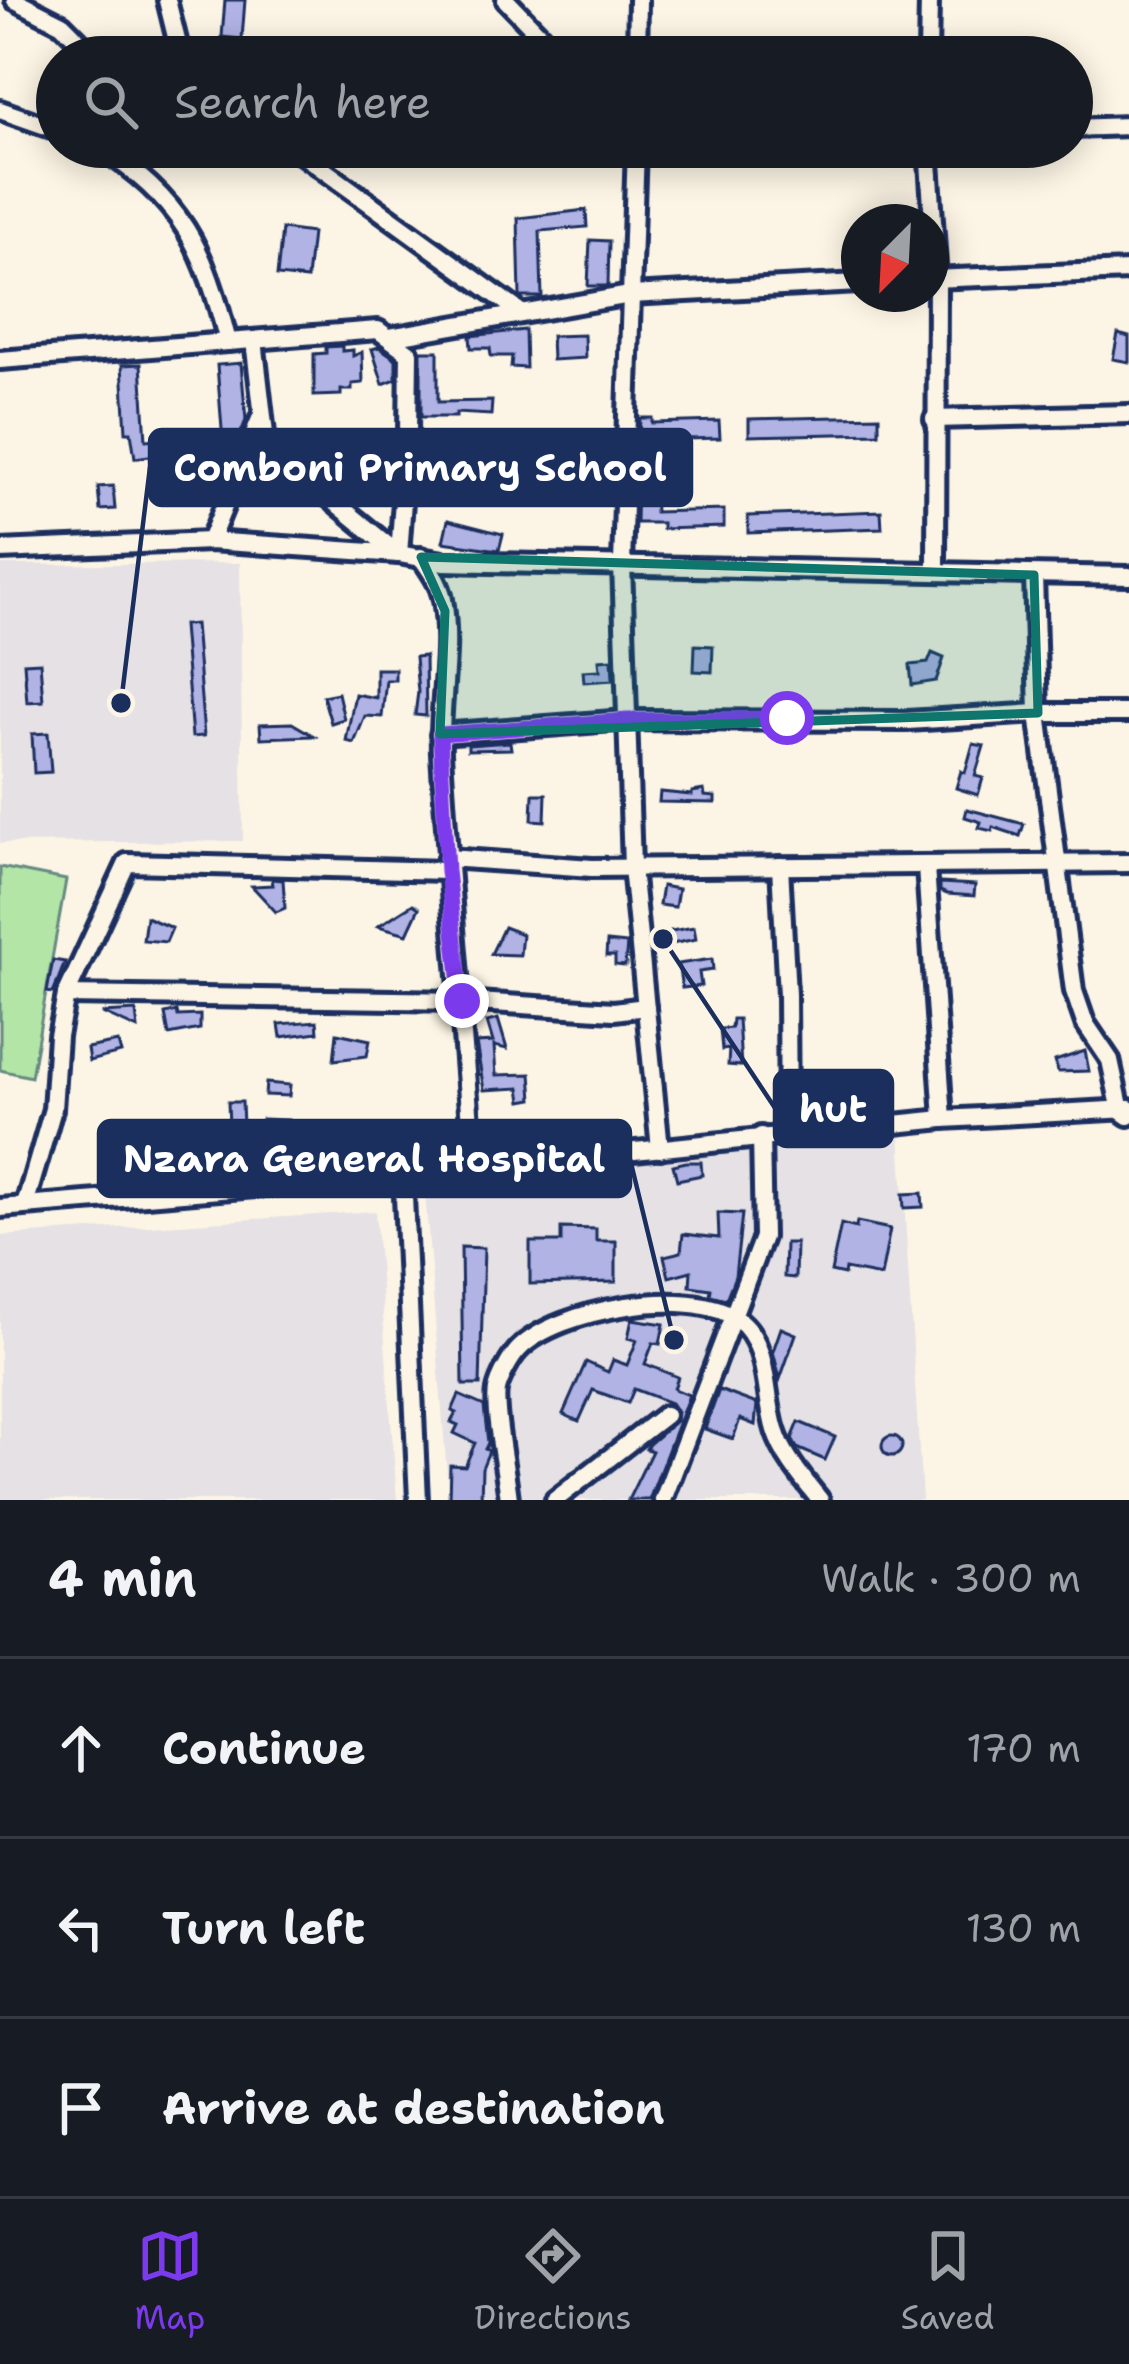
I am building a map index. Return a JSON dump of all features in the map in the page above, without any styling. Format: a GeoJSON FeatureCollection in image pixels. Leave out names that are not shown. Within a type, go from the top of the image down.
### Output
{"type":"FeatureCollection","features":[{"type":"Feature","properties":{"kind":"street"},"geometry":{"type":"LineString","coordinates":[[15,0],[51,8],[74,36]]}},
{"type":"Feature","properties":{"kind":"street"},"geometry":{"type":"LineString","coordinates":[[167,0],[176,36]]}},
{"type":"Feature","properties":{"kind":"street"},"geometry":{"type":"LineString","coordinates":[[506,0],[541,36]]}},
{"type":"Feature","properties":{"kind":"street"},"geometry":{"type":"LineString","coordinates":[[638,0],[638,36]]}},
{"type":"Feature","properties":{"kind":"street"},"geometry":{"type":"LineString","coordinates":[[928,36],[929,0]]}},
{"type":"Feature","properties":{"kind":"street"},"geometry":{"type":"LineString","coordinates":[[0,110],[36,123]]}},
{"type":"Feature","properties":{"kind":"street"},"geometry":{"type":"LineString","coordinates":[[1093,128],[1129,127]]}},
{"type":"Feature","properties":{"kind":"street"},"geometry":{"type":"LineString","coordinates":[[132,168],[176,214],[211,272],[228,342]]}},
{"type":"Feature","properties":{"kind":"street"},"geometry":{"type":"LineString","coordinates":[[321,168],[520,312]]}},
{"type":"Feature","properties":{"kind":"street"},"geometry":{"type":"LineString","coordinates":[[635,168],[622,564],[632,867],[660,1149]]}},
{"type":"Feature","properties":{"kind":"street"},"geometry":{"type":"LineString","coordinates":[[929,168],[931,204]]}},
{"type":"Feature","properties":{"kind":"street"},"geometry":{"type":"LineString","coordinates":[[949,278],[1129,272]]}},
{"type":"Feature","properties":{"kind":"street"},"geometry":{"type":"LineString","coordinates":[[391,337],[630,295],[841,284]]}},
{"type":"Feature","properties":{"kind":"street"},"geometry":{"type":"LineString","coordinates":[[934,312],[936,569]]}},
{"type":"Feature","properties":{"kind":"street"},"geometry":{"type":"LineString","coordinates":[[0,360],[378,331],[391,337],[409,353],[398,554]]}},
{"type":"Feature","properties":{"kind":"street"},"geometry":{"type":"LineString","coordinates":[[254,340],[266,434],[273,451],[398,554]]}},
{"type":"Feature","properties":{"kind":"street"},"geometry":{"type":"LineString","coordinates":[[210,541],[263,411]]}},
{"type":"Feature","properties":{"kind":"street"},"geometry":{"type":"LineString","coordinates":[[934,419],[1129,414]]}},
{"type":"Feature","properties":{"kind":"street"},"geometry":{"type":"LineString","coordinates":[[0,550],[210,541],[398,554],[443,562],[1129,576]]}},
{"type":"Feature","properties":{"kind":"street"},"geometry":{"type":"LineString","coordinates":[[421,557],[441,587],[446,611],[440,734],[473,1167]]}},
{"type":"Feature","properties":{"kind":"street"},"geometry":{"type":"LineString","coordinates":[[0,1208],[403,1175],[943,1119],[1126,1112],[1110,1060],[1085,1023],[1074,991],[1038,713],[1034,575]]}},
{"type":"Feature","properties":{"kind":"street"},"geometry":{"type":"LineString","coordinates":[[440,734],[627,720],[907,721],[1129,713]]}},
{"type":"Feature","properties":{"kind":"street"},"geometry":{"type":"LineString","coordinates":[[25,1205],[53,1109],[66,994],[127,863],[632,867],[1129,863]]}},
{"type":"Feature","properties":{"kind":"street"},"geometry":{"type":"LineString","coordinates":[[780,866],[788,995],[788,1134]]}},
{"type":"Feature","properties":{"kind":"street"},"geometry":{"type":"LineString","coordinates":[[926,866],[943,1119]]}},
{"type":"Feature","properties":{"kind":"street"},"geometry":{"type":"LineString","coordinates":[[66,994],[462,1001],[614,1011],[646,1007]]}},
{"type":"Feature","properties":{"kind":"street"},"geometry":{"type":"LineString","coordinates":[[663,1500],[763,1237],[761,1136]]}},
{"type":"Feature","properties":{"kind":"street"},"geometry":{"type":"LineString","coordinates":[[403,1175],[418,1500]]}},
{"type":"Feature","properties":{"kind":"street"},"geometry":{"type":"LineString","coordinates":[[509,1500],[496,1391],[517,1350],[592,1312],[688,1301],[736,1317],[754,1337],[775,1432],[820,1500]]}},
{"type":"Feature","properties":{"kind":"street"},"geometry":{"type":"LineString","coordinates":[[554,1500],[665,1415]]}},
{"type":"Feature","properties":{"kind":"highlighted area"},"geometry":{"type":"Polygon","coordinates":[[[421,557],[1034,575],[1038,713],[440,734],[445,611],[421,557]]]}},
{"type":"Feature","properties":{"kind":"shaded area"},"geometry":{"type":"Polygon","coordinates":[[[240,563],[243,841],[0,843],[0,565],[240,563]]]}},
{"type":"Feature","properties":{"kind":"shaded area"},"geometry":{"type":"Polygon","coordinates":[[[900,1133],[922,1500],[449,1500],[424,1180],[900,1133]]]}},
{"type":"Feature","properties":{"kind":"shaded area"},"geometry":{"type":"Polygon","coordinates":[[[375,1211],[397,1500],[0,1500],[0,1236],[375,1211]]]}},
{"type":"Feature","properties":{"kind":"green space"},"geometry":{"type":"Polygon","coordinates":[[[0,867],[66,880],[31,1077],[0,1070],[0,867]]]}},
{"type":"Feature","properties":{"kind":"building"},"geometry":{"type":"Polygon","coordinates":[[[225,0],[245,0],[242,36],[222,36],[225,0]]]}},
{"type":"Feature","properties":{"kind":"building"},"geometry":{"type":"Polygon","coordinates":[[[586,210],[587,227],[540,231],[542,297],[520,297],[518,218],[586,210]]]}},
{"type":"Feature","properties":{"kind":"building"},"geometry":{"type":"Polygon","coordinates":[[[282,229],[312,233],[307,279],[277,276],[282,229]]]}},
{"type":"Feature","properties":{"kind":"building"},"geometry":{"type":"Polygon","coordinates":[[[590,240],[609,241],[608,286],[588,286],[590,240]]]}},
{"type":"Feature","properties":{"kind":"building"},"geometry":{"type":"Polygon","coordinates":[[[525,330],[526,368],[511,367],[512,356],[491,356],[490,348],[471,348],[470,336],[525,330]]]}},
{"type":"Feature","properties":{"kind":"building"},"geometry":{"type":"Polygon","coordinates":[[[1118,334],[1129,337],[1129,362],[1113,359],[1118,334]]]}},
{"type":"Feature","properties":{"kind":"building"},"geometry":{"type":"Polygon","coordinates":[[[584,335],[585,358],[552,360],[551,336],[584,335]]]}},
{"type":"Feature","properties":{"kind":"building"},"geometry":{"type":"Polygon","coordinates":[[[342,346],[342,351],[353,350],[353,356],[362,352],[363,383],[341,390],[341,395],[314,396],[314,354],[342,346]]]}},
{"type":"Feature","properties":{"kind":"building"},"geometry":{"type":"Polygon","coordinates":[[[379,347],[396,359],[396,379],[383,384],[372,349],[379,347]]]}},
{"type":"Feature","properties":{"kind":"building"},"geometry":{"type":"Polygon","coordinates":[[[421,351],[438,351],[438,402],[492,401],[491,415],[421,417],[421,351]]]}},
{"type":"Feature","properties":{"kind":"building"},"geometry":{"type":"Polygon","coordinates":[[[241,363],[246,420],[238,440],[223,442],[217,365],[241,363]]]}},
{"type":"Feature","properties":{"kind":"building"},"geometry":{"type":"Polygon","coordinates":[[[141,364],[146,440],[215,435],[215,450],[170,451],[172,464],[158,466],[156,455],[135,458],[131,432],[126,432],[122,365],[141,364]]]}},
{"type":"Feature","properties":{"kind":"building"},"geometry":{"type":"Polygon","coordinates":[[[879,416],[879,433],[749,436],[749,419],[879,416]]]}},
{"type":"Feature","properties":{"kind":"building"},"geometry":{"type":"Polygon","coordinates":[[[640,418],[652,418],[652,423],[719,421],[720,438],[653,440],[653,459],[638,459],[640,418]]]}},
{"type":"Feature","properties":{"kind":"building"},"geometry":{"type":"Polygon","coordinates":[[[113,486],[115,509],[100,510],[98,487],[113,486]]]}},
{"type":"Feature","properties":{"kind":"building"},"geometry":{"type":"Polygon","coordinates":[[[637,488],[654,488],[655,512],[724,510],[724,527],[662,529],[662,523],[636,523],[637,488]]]}},
{"type":"Feature","properties":{"kind":"building"},"geometry":{"type":"Polygon","coordinates":[[[881,511],[882,528],[748,533],[748,516],[881,511]]]}},
{"type":"Feature","properties":{"kind":"building"},"geometry":{"type":"Polygon","coordinates":[[[448,520],[503,534],[499,550],[443,542],[448,520]]]}},
{"type":"Feature","properties":{"kind":"building"},"geometry":{"type":"Polygon","coordinates":[[[195,624],[204,736],[192,737],[183,625],[195,624]]]}},
{"type":"Feature","properties":{"kind":"building"},"geometry":{"type":"Polygon","coordinates":[[[695,645],[713,646],[712,672],[694,671],[695,645]]]}},
{"type":"Feature","properties":{"kind":"building"},"geometry":{"type":"Polygon","coordinates":[[[932,653],[944,658],[936,681],[912,685],[910,665],[928,663],[932,653]]]}},
{"type":"Feature","properties":{"kind":"building"},"geometry":{"type":"Polygon","coordinates":[[[425,656],[426,716],[415,715],[415,657],[425,656]]]}},
{"type":"Feature","properties":{"kind":"building"},"geometry":{"type":"Polygon","coordinates":[[[612,659],[613,680],[584,682],[583,671],[600,670],[599,660],[612,659]]]}},
{"type":"Feature","properties":{"kind":"building"},"geometry":{"type":"Polygon","coordinates":[[[40,662],[43,701],[27,702],[24,663],[40,662]]]}},
{"type":"Feature","properties":{"kind":"building"},"geometry":{"type":"Polygon","coordinates":[[[376,669],[395,669],[395,680],[386,680],[382,717],[365,716],[354,743],[346,741],[355,694],[376,698],[376,669]]]}},
{"type":"Feature","properties":{"kind":"building"},"geometry":{"type":"Polygon","coordinates":[[[338,693],[344,719],[331,723],[323,696],[338,693]]]}},
{"type":"Feature","properties":{"kind":"building"},"geometry":{"type":"Polygon","coordinates":[[[292,723],[314,736],[261,738],[260,724],[292,723]]]}},
{"type":"Feature","properties":{"kind":"building"},"geometry":{"type":"Polygon","coordinates":[[[48,733],[51,772],[34,773],[32,734],[48,733]]]}},
{"type":"Feature","properties":{"kind":"building"},"geometry":{"type":"Polygon","coordinates":[[[510,742],[511,749],[468,750],[468,745],[510,742]]]}},
{"type":"Feature","properties":{"kind":"building"},"geometry":{"type":"Polygon","coordinates":[[[973,744],[984,746],[975,776],[983,778],[978,795],[956,788],[973,744]]]}},
{"type":"Feature","properties":{"kind":"building"},"geometry":{"type":"Polygon","coordinates":[[[704,790],[705,796],[715,797],[715,803],[659,802],[660,792],[692,795],[704,790]]]}},
{"type":"Feature","properties":{"kind":"building"},"geometry":{"type":"Polygon","coordinates":[[[533,794],[546,794],[545,821],[532,820],[533,794]]]}},
{"type":"Feature","properties":{"kind":"building"},"geometry":{"type":"Polygon","coordinates":[[[967,809],[1024,824],[1020,836],[993,827],[992,831],[979,828],[981,822],[965,817],[967,809]]]}},
{"type":"Feature","properties":{"kind":"building"},"geometry":{"type":"Polygon","coordinates":[[[272,879],[283,880],[285,908],[276,912],[252,886],[273,885],[272,879]]]}},
{"type":"Feature","properties":{"kind":"building"},"geometry":{"type":"Polygon","coordinates":[[[940,883],[975,885],[974,896],[947,894],[940,891],[940,883]]]}},
{"type":"Feature","properties":{"kind":"building"},"geometry":{"type":"Polygon","coordinates":[[[662,886],[678,889],[675,907],[659,905],[662,886]]]}},
{"type":"Feature","properties":{"kind":"building"},"geometry":{"type":"Polygon","coordinates":[[[413,904],[419,908],[407,934],[378,926],[413,904]]]}},
{"type":"Feature","properties":{"kind":"building"},"geometry":{"type":"Polygon","coordinates":[[[146,917],[172,928],[166,942],[143,940],[146,917]]]}},
{"type":"Feature","properties":{"kind":"building"},"geometry":{"type":"Polygon","coordinates":[[[504,927],[522,934],[520,955],[491,954],[504,927]]]}},
{"type":"Feature","properties":{"kind":"building"},"geometry":{"type":"Polygon","coordinates":[[[694,927],[696,939],[657,947],[654,934],[694,927]]]}},
{"type":"Feature","properties":{"kind":"building"},"geometry":{"type":"Polygon","coordinates":[[[607,942],[627,944],[625,966],[615,965],[615,956],[606,956],[607,942]]]}},
{"type":"Feature","properties":{"kind":"building"},"geometry":{"type":"Polygon","coordinates":[[[712,959],[713,970],[699,972],[701,986],[682,988],[678,964],[712,959]]]}},
{"type":"Feature","properties":{"kind":"building"},"geometry":{"type":"Polygon","coordinates":[[[53,960],[65,962],[53,993],[47,992],[53,960]]]}},
{"type":"Feature","properties":{"kind":"building"},"geometry":{"type":"Polygon","coordinates":[[[136,1011],[138,1029],[102,1013],[136,1011]]]}},
{"type":"Feature","properties":{"kind":"building"},"geometry":{"type":"Polygon","coordinates":[[[177,1011],[178,1016],[200,1015],[200,1029],[169,1035],[165,1014],[177,1011]]]}},
{"type":"Feature","properties":{"kind":"building"},"geometry":{"type":"Polygon","coordinates":[[[498,1019],[507,1049],[494,1046],[496,1075],[531,1074],[533,1099],[522,1101],[520,1088],[484,1090],[476,1043],[493,1042],[487,1022],[498,1019]]]}},
{"type":"Feature","properties":{"kind":"building"},"geometry":{"type":"Polygon","coordinates":[[[732,1019],[738,1019],[741,1066],[728,1065],[729,1049],[722,1050],[720,1029],[731,1028],[732,1019]]]}},
{"type":"Feature","properties":{"kind":"building"},"geometry":{"type":"Polygon","coordinates":[[[317,1021],[318,1032],[281,1037],[279,1024],[317,1021]]]}},
{"type":"Feature","properties":{"kind":"building"},"geometry":{"type":"Polygon","coordinates":[[[337,1033],[370,1040],[367,1056],[334,1060],[337,1033]]]}},
{"type":"Feature","properties":{"kind":"building"},"geometry":{"type":"Polygon","coordinates":[[[118,1042],[121,1053],[89,1061],[87,1048],[118,1042]]]}},
{"type":"Feature","properties":{"kind":"building"},"geometry":{"type":"Polygon","coordinates":[[[1085,1051],[1089,1071],[1058,1072],[1055,1061],[1085,1051]]]}},
{"type":"Feature","properties":{"kind":"building"},"geometry":{"type":"Polygon","coordinates":[[[266,1083],[290,1085],[289,1096],[265,1095],[266,1083]]]}},
{"type":"Feature","properties":{"kind":"building"},"geometry":{"type":"Polygon","coordinates":[[[228,1102],[242,1102],[243,1126],[229,1126],[228,1102]]]}},
{"type":"Feature","properties":{"kind":"building"},"geometry":{"type":"Polygon","coordinates":[[[262,1119],[288,1120],[286,1139],[262,1139],[262,1119]]]}},
{"type":"Feature","properties":{"kind":"building"},"geometry":{"type":"Polygon","coordinates":[[[701,1162],[702,1175],[677,1180],[673,1165],[701,1162]]]}},
{"type":"Feature","properties":{"kind":"building"},"geometry":{"type":"Polygon","coordinates":[[[922,1193],[923,1207],[904,1208],[903,1194],[922,1193]]]}},
{"type":"Feature","properties":{"kind":"building"},"geometry":{"type":"Polygon","coordinates":[[[718,1213],[742,1214],[735,1276],[726,1299],[710,1295],[711,1289],[690,1286],[691,1271],[669,1277],[664,1256],[681,1252],[683,1234],[719,1238],[718,1213]]]}},
{"type":"Feature","properties":{"kind":"building"},"geometry":{"type":"Polygon","coordinates":[[[857,1222],[890,1229],[881,1276],[845,1269],[844,1275],[831,1272],[841,1224],[856,1228],[857,1222]]]}},
{"type":"Feature","properties":{"kind":"building"},"geometry":{"type":"Polygon","coordinates":[[[561,1228],[596,1229],[596,1241],[616,1241],[616,1282],[530,1284],[530,1242],[561,1242],[561,1228]]]}},
{"type":"Feature","properties":{"kind":"building"},"geometry":{"type":"Polygon","coordinates":[[[785,1243],[796,1243],[795,1278],[784,1277],[785,1243]]]}},
{"type":"Feature","properties":{"kind":"building"},"geometry":{"type":"Polygon","coordinates":[[[461,1247],[484,1248],[480,1385],[463,1385],[461,1247]]]}},
{"type":"Feature","properties":{"kind":"building"},"geometry":{"type":"Polygon","coordinates":[[[632,1319],[664,1324],[660,1344],[653,1343],[645,1364],[678,1377],[674,1389],[689,1395],[649,1500],[628,1500],[652,1451],[646,1449],[649,1444],[676,1421],[671,1403],[634,1389],[628,1403],[593,1390],[579,1421],[563,1414],[586,1362],[608,1372],[613,1360],[627,1365],[637,1340],[628,1338],[632,1319]]]}},
{"type":"Feature","properties":{"kind":"building"},"geometry":{"type":"Polygon","coordinates":[[[781,1328],[796,1334],[780,1379],[773,1351],[781,1328]]]}},
{"type":"Feature","properties":{"kind":"building"},"geometry":{"type":"Polygon","coordinates":[[[719,1390],[757,1404],[755,1425],[740,1419],[733,1439],[705,1429],[719,1390]]]}},
{"type":"Feature","properties":{"kind":"building"},"geometry":{"type":"Polygon","coordinates":[[[459,1395],[484,1406],[485,1449],[489,1451],[482,1468],[481,1500],[449,1500],[450,1465],[465,1466],[475,1443],[454,1433],[458,1425],[451,1422],[456,1413],[452,1411],[459,1395]]]}},
{"type":"Feature","properties":{"kind":"building"},"geometry":{"type":"Polygon","coordinates":[[[799,1422],[835,1437],[825,1460],[797,1448],[792,1439],[799,1422]]]}},
{"type":"Feature","properties":{"kind":"building"},"geometry":{"type":"Polygon","coordinates":[[[892,1436],[902,1446],[892,1456],[882,1446],[892,1436]]]}},
{"type":"Feature","properties":{"kind":"place","name":"Comboni Primary School"},"geometry":{"type":"Point","coordinates":[121,703]}},
{"type":"Feature","properties":{"kind":"place","name":"hut"},"geometry":{"type":"Point","coordinates":[663,939]}},
{"type":"Feature","properties":{"kind":"place","name":"Nzara General Hospital"},"geometry":{"type":"Point","coordinates":[674,1340]}},
{"type":"Feature","properties":{"kind":"route"},"geometry":{"type":"LineString","coordinates":[[462,1001],[447,871],[440,734],[627,720],[787,718]]}}]}
